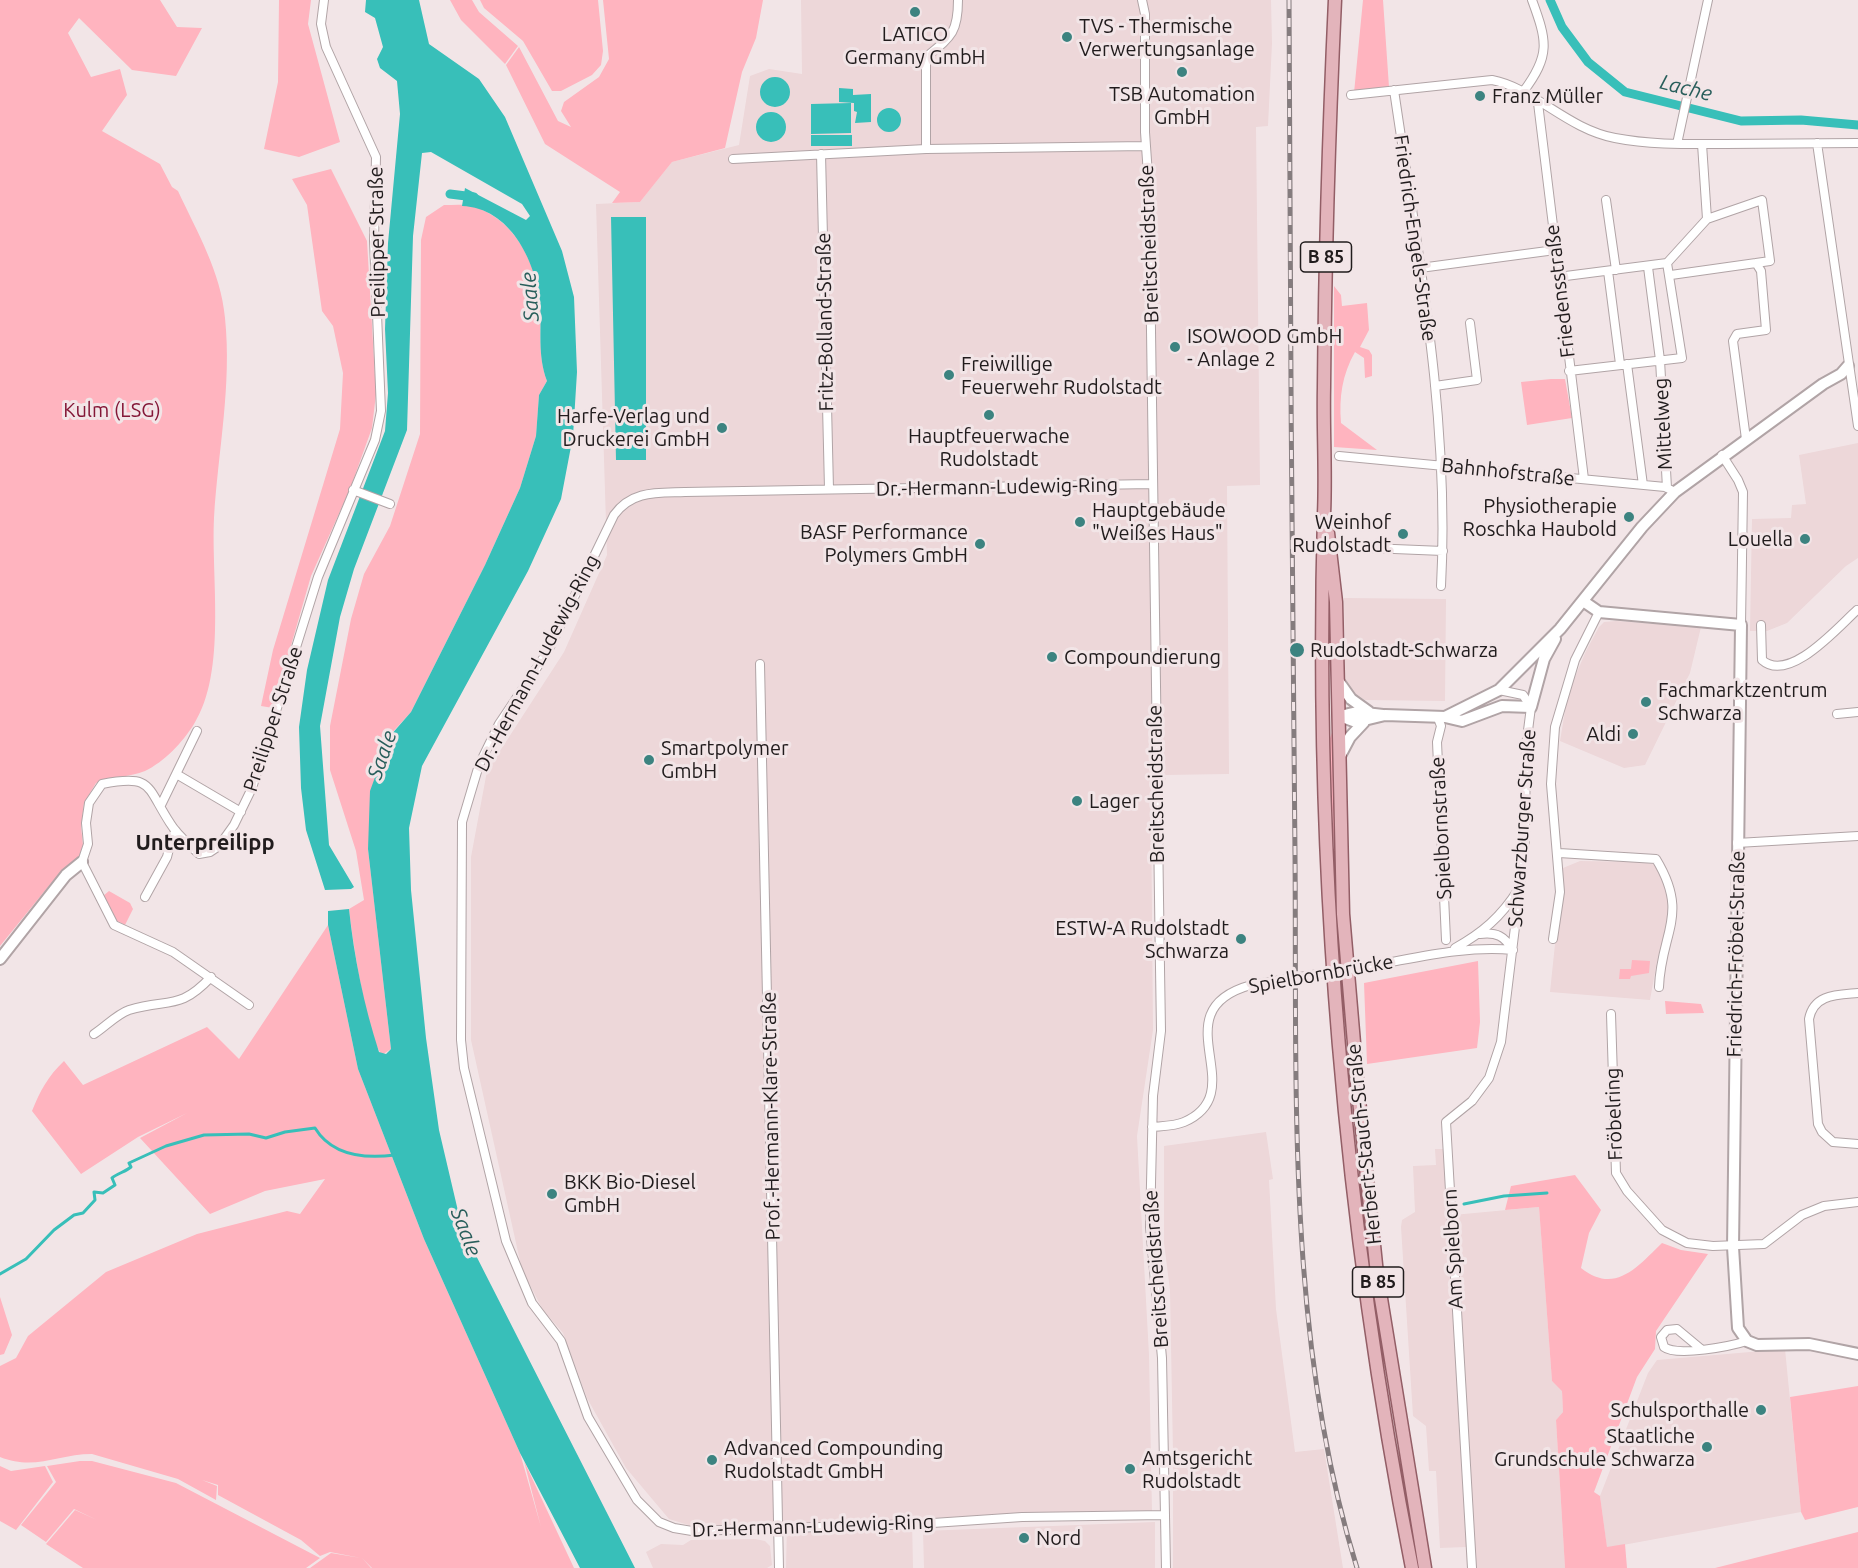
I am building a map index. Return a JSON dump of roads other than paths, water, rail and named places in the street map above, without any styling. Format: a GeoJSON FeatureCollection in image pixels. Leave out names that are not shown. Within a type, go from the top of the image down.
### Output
{"type":"FeatureCollection","features":[{"type":"Feature","properties":{"kind":"main road","name":"B 85"},"geometry":{"type":"LineString","coordinates":[[1323,717],[1321,596],[1327,210],[1335,0]]}},
{"type":"Feature","properties":{"kind":"main road","name":"B 85"},"geometry":{"type":"LineString","coordinates":[[1324,514],[1336,602],[1340,716]]}},
{"type":"Feature","properties":{"kind":"main road"},"geometry":{"type":"LineString","coordinates":[[1323,717],[1340,716]]}},
{"type":"Feature","properties":{"kind":"main road","name":"Herbert-Stauch-Straße"},"geometry":{"type":"LineString","coordinates":[[1340,716],[1343,914],[1359,1102],[1377,1274],[1425,1568]]}},
{"type":"Feature","properties":{"kind":"main road","name":"Herbert-Stauch-Straße"},"geometry":{"type":"LineString","coordinates":[[1323,717],[1330,916],[1344,1092],[1365,1277],[1398,1498],[1412,1568]]}},
{"type":"Feature","properties":{"kind":"street","name":"Preilipper Straße"},"geometry":{"type":"LineString","coordinates":[[241,812],[264,757],[318,577],[356,491],[375,440],[381,411],[374,241],[376,157],[326,47],[321,24],[324,0]]}},
{"type":"Feature","properties":{"kind":"street"},"geometry":{"type":"LineString","coordinates":[[926,149],[926,57],[951,37],[958,22],[958,0]]}},
{"type":"Feature","properties":{"kind":"street","name":"Breitscheidstraße"},"geometry":{"type":"LineString","coordinates":[[1142,0],[1145,14],[1151,303],[1151,484],[1161,1031],[1152,1096],[1150,1227],[1162,1358],[1166,1568]]}},
{"type":"Feature","properties":{"kind":"street"},"geometry":{"type":"LineString","coordinates":[[1523,92],[1539,68],[1545,48],[1544,33],[1532,0]]}},
{"type":"Feature","properties":{"kind":"street"},"geometry":{"type":"LineString","coordinates":[[1677,144],[1708,0]]}},
{"type":"Feature","properties":{"kind":"street"},"geometry":{"type":"LineString","coordinates":[[1351,95],[1492,80],[1523,92],[1579,127],[1615,138],[1677,144],[1858,143]]}},
{"type":"Feature","properties":{"kind":"street","name":"Friedrich-Engels-Straße"},"geometry":{"type":"LineString","coordinates":[[1394,90],[1420,268],[1443,465],[1441,586]]}},
{"type":"Feature","properties":{"kind":"street","name":"Friedensstraße"},"geometry":{"type":"LineString","coordinates":[[1538,103],[1584,479]]}},
{"type":"Feature","properties":{"kind":"street"},"geometry":{"type":"LineString","coordinates":[[1817,143],[1853,363],[1858,426]]}},
{"type":"Feature","properties":{"kind":"street"},"geometry":{"type":"LineString","coordinates":[[1702,144],[1707,219]]}},
{"type":"Feature","properties":{"kind":"street"},"geometry":{"type":"LineString","coordinates":[[733,159],[926,149],[1146,146]]}},
{"type":"Feature","properties":{"kind":"street","name":"Fritz-Bolland-Straße"},"geometry":{"type":"LineString","coordinates":[[821,154],[829,489]]}},
{"type":"Feature","properties":{"kind":"street"},"geometry":{"type":"LineString","coordinates":[[1606,200],[1624,364],[1643,485]]}},
{"type":"Feature","properties":{"kind":"street"},"geometry":{"type":"LineString","coordinates":[[1558,277],[1667,263],[1707,219],[1762,200],[1770,261],[1671,275]]}},
{"type":"Feature","properties":{"kind":"street"},"geometry":{"type":"LineString","coordinates":[[1420,268],[1555,250]]}},
{"type":"Feature","properties":{"kind":"street","name":"Mittelweg"},"geometry":{"type":"LineString","coordinates":[[1569,371],[1682,357],[1671,275],[1667,263]]}},
{"type":"Feature","properties":{"kind":"street"},"geometry":{"type":"LineString","coordinates":[[1746,439],[1733,341],[1737,334],[1766,330],[1761,271],[1756,263]]}},
{"type":"Feature","properties":{"kind":"street","name":"Mittelweg"},"geometry":{"type":"LineString","coordinates":[[1648,267],[1660,360],[1671,490]]}},
{"type":"Feature","properties":{"kind":"street"},"geometry":{"type":"LineString","coordinates":[[1435,386],[1477,380],[1470,323]]}},
{"type":"Feature","properties":{"kind":"street","name":"Schwarzburger Straße"},"geometry":{"type":"LineString","coordinates":[[1441,717],[1499,690],[1560,629],[1671,490],[1823,384],[1841,374],[1853,363]]}},
{"type":"Feature","properties":{"kind":"street","name":"Friedrich-Fröbel-Straße"},"geometry":{"type":"LineString","coordinates":[[1722,455],[1743,492],[1733,1247],[1738,1328],[1747,1341]]}},
{"type":"Feature","properties":{"kind":"street","name":"Bahnhofstraße"},"geometry":{"type":"LineString","coordinates":[[1339,456],[1643,485],[1671,490]]}},
{"type":"Feature","properties":{"kind":"street","name":"Dr.-Hermann-Ludewig-Ring"},"geometry":{"type":"LineString","coordinates":[[1151,484],[652,493],[628,500],[614,515],[548,651],[499,724],[478,765],[462,822],[461,1040],[464,1068],[506,1241],[532,1303],[561,1341],[580,1400],[623,1479],[637,1500],[659,1522],[674,1528],[692,1531],[1022,1517],[1165,1515]]}},
{"type":"Feature","properties":{"kind":"street"},"geometry":{"type":"LineString","coordinates":[[356,491],[387,503]]}},
{"type":"Feature","properties":{"kind":"street"},"geometry":{"type":"LineString","coordinates":[[1370,548],[1443,551]]}},
{"type":"Feature","properties":{"kind":"street"},"geometry":{"type":"LineString","coordinates":[[1583,601],[1599,612],[1741,625]]}},
{"type":"Feature","properties":{"kind":"street"},"geometry":{"type":"LineString","coordinates":[[1761,625],[1762,660],[1767,665],[1779,666],[1801,659],[1857,610]]}},
{"type":"Feature","properties":{"kind":"street"},"geometry":{"type":"LineString","coordinates":[[1553,939],[1560,892],[1559,853],[1551,784],[1555,727],[1575,660],[1599,612]]}},
{"type":"Feature","properties":{"kind":"street","name":"Schwarzburger Straße"},"geometry":{"type":"LineString","coordinates":[[1513,950],[1525,838],[1526,746],[1531,706],[1544,659],[1560,629]]}},
{"type":"Feature","properties":{"kind":"street","name":"Prof.-Hermann-Klare-Straße"},"geometry":{"type":"LineString","coordinates":[[760,664],[779,1568]]}},
{"type":"Feature","properties":{"kind":"street"},"geometry":{"type":"LineString","coordinates":[[1339,682],[1367,717]]}},
{"type":"Feature","properties":{"kind":"street","name":"Schwarzburger Straße"},"geometry":{"type":"LineString","coordinates":[[1499,690],[1523,695],[1531,706]]}},
{"type":"Feature","properties":{"kind":"street","name":"Schwarzburger Straße"},"geometry":{"type":"LineString","coordinates":[[1367,717],[1441,717],[1462,721],[1502,706],[1531,706]]}},
{"type":"Feature","properties":{"kind":"street"},"geometry":{"type":"LineString","coordinates":[[1837,714],[1858,712]]}},
{"type":"Feature","properties":{"kind":"street"},"geometry":{"type":"LineString","coordinates":[[1340,716],[1352,722],[1367,717]]}},
{"type":"Feature","properties":{"kind":"street"},"geometry":{"type":"LineString","coordinates":[[1341,756],[1350,737],[1367,717]]}},
{"type":"Feature","properties":{"kind":"street","name":"Spielbornstraße"},"geometry":{"type":"LineString","coordinates":[[1441,717],[1437,742],[1446,940]]}},
{"type":"Feature","properties":{"kind":"street"},"geometry":{"type":"LineString","coordinates":[[161,805],[178,775],[197,731]]}},
{"type":"Feature","properties":{"kind":"street"},"geometry":{"type":"LineString","coordinates":[[0,959],[66,875],[82,862],[88,844],[86,824],[89,803],[102,784],[139,780],[148,786],[176,831],[199,854],[204,854],[219,846],[241,812],[178,775]]}},
{"type":"Feature","properties":{"kind":"street"},"geometry":{"type":"LineString","coordinates":[[145,897],[167,857],[172,837],[176,831]]}},
{"type":"Feature","properties":{"kind":"street"},"geometry":{"type":"LineString","coordinates":[[1737,843],[1858,836]]}},
{"type":"Feature","properties":{"kind":"street"},"geometry":{"type":"LineString","coordinates":[[1559,853],[1656,859],[1671,885],[1673,898],[1670,935],[1660,970],[1659,987]]}},
{"type":"Feature","properties":{"kind":"street"},"geometry":{"type":"LineString","coordinates":[[82,862],[114,925],[163,946],[249,1005]]}},
{"type":"Feature","properties":{"kind":"street","name":"Spielbornbrücke"},"geometry":{"type":"LineString","coordinates":[[1452,950],[1480,934],[1508,907],[1520,886]]}},
{"type":"Feature","properties":{"kind":"street"},"geometry":{"type":"LineString","coordinates":[[1480,934],[1493,933],[1501,936],[1513,950]]}},
{"type":"Feature","properties":{"kind":"street","name":"Spielbornbrücke"},"geometry":{"type":"LineString","coordinates":[[1152,1127],[1182,1123],[1198,1114],[1209,1100],[1214,1070],[1206,1041],[1209,1020],[1224,997],[1235,990],[1251,985],[1452,950],[1488,947],[1513,950]]}},
{"type":"Feature","properties":{"kind":"street","name":"Am Spielborn"},"geometry":{"type":"LineString","coordinates":[[1472,1568],[1446,1122],[1472,1101],[1489,1078],[1498,1058],[1513,950]]}},
{"type":"Feature","properties":{"kind":"street"},"geometry":{"type":"LineString","coordinates":[[94,1034],[127,1010],[177,1002],[191,996],[211,977]]}},
{"type":"Feature","properties":{"kind":"street"},"geometry":{"type":"LineString","coordinates":[[1858,993],[1823,998],[1813,1008],[1809,1019],[1819,1127],[1833,1142],[1858,1144]]}},
{"type":"Feature","properties":{"kind":"street","name":"Fröbelring"},"geometry":{"type":"LineString","coordinates":[[1611,1014],[1615,1158],[1621,1183],[1662,1230],[1687,1243],[1733,1247],[1764,1244],[1802,1215],[1824,1206],[1858,1202]]}},
{"type":"Feature","properties":{"kind":"street"},"geometry":{"type":"LineString","coordinates":[[1701,1349],[1677,1329],[1667,1330],[1661,1337],[1667,1349],[1701,1349],[1713,1349],[1747,1341],[1757,1345],[1809,1344],[1858,1354]]}},
{"type":"Feature","properties":{"kind":"water"},"geometry":{"type":"Polygon","coordinates":[[[366,0],[419,0],[429,44],[479,79],[505,117],[562,251],[574,297],[577,372],[573,436],[561,499],[528,571],[422,766],[409,828],[411,890],[426,1038],[439,1130],[462,1228],[635,1568],[580,1568],[520,1453],[424,1239],[358,1069],[328,925],[328,911],[349,909],[364,999],[379,1052],[386,1054],[391,1049],[368,849],[370,791],[390,736],[411,712],[485,565],[520,488],[536,436],[539,395],[547,381],[541,352],[540,302],[526,254],[517,239],[494,216],[479,209],[462,206],[465,188],[526,220],[530,216],[522,204],[431,152],[422,153],[413,236],[407,430],[354,569],[340,617],[320,726],[329,845],[354,887],[325,890],[306,830],[301,788],[299,727],[307,670],[328,580],[385,431],[388,393],[385,329],[388,243],[400,114],[397,81],[380,68],[377,59],[383,47],[375,18],[365,12],[366,0]]]}},
{"type":"Feature","properties":{"kind":"water"},"geometry":{"type":"Polygon","coordinates":[[[775,77],[786,81],[790,92],[786,103],[775,107],[764,103],[760,92],[764,81],[775,77]]]}},
{"type":"Feature","properties":{"kind":"water"},"geometry":{"type":"Polygon","coordinates":[[[839,88],[853,89],[853,95],[871,94],[871,122],[855,123],[857,112],[854,111],[854,103],[839,102],[839,88]]]}},
{"type":"Feature","properties":{"kind":"water"},"geometry":{"type":"Polygon","coordinates":[[[851,103],[851,133],[811,134],[811,104],[851,103]]]}},
{"type":"Feature","properties":{"kind":"water"},"geometry":{"type":"Polygon","coordinates":[[[889,108],[898,111],[901,120],[898,129],[889,132],[880,129],[877,120],[880,111],[889,108]]]}},
{"type":"Feature","properties":{"kind":"water"},"geometry":{"type":"Polygon","coordinates":[[[771,112],[782,116],[786,127],[782,138],[771,142],[760,138],[756,127],[760,116],[771,112]]]}},
{"type":"Feature","properties":{"kind":"water"},"geometry":{"type":"Polygon","coordinates":[[[811,135],[852,135],[852,146],[811,146],[811,135]]]}},
{"type":"Feature","properties":{"kind":"water"},"geometry":{"type":"Polygon","coordinates":[[[611,217],[646,217],[646,460],[616,460],[611,217]]]}},
{"type":"Feature","properties":{"kind":"waterway","name":"Lache"},"geometry":{"type":"LineString","coordinates":[[1550,0],[1562,27],[1588,62],[1625,92],[1741,121],[1801,120],[1858,125]]}},
{"type":"Feature","properties":{"kind":"waterway"},"geometry":{"type":"LineString","coordinates":[[450,194],[474,197]]}},
{"type":"Feature","properties":{"kind":"waterway"},"geometry":{"type":"LineString","coordinates":[[0,1274],[26,1259],[54,1230],[74,1215],[83,1213],[95,1200],[94,1192],[103,1193],[115,1185],[112,1178],[131,1167],[129,1163],[166,1146],[204,1135],[249,1134],[266,1138],[285,1132],[315,1128],[330,1145],[350,1154],[395,1155]]}},
{"type":"Feature","properties":{"kind":"waterway"},"geometry":{"type":"LineString","coordinates":[[1464,1204],[1504,1196],[1547,1193]]}},
{"type":"Feature","properties":{"kind":"railway"},"geometry":{"type":"LineString","coordinates":[[1289,0],[1296,1033],[1300,1214],[1307,1304],[1318,1393],[1334,1482],[1357,1568]]}},
{"type":"Feature","properties":{"kind":"place","name":"LATICO Germany GmbH"},"geometry":{"type":"Point","coordinates":[915,12]}},
{"type":"Feature","properties":{"kind":"place","name":"TVS - Thermische Verwertungsanlage"},"geometry":{"type":"Point","coordinates":[1067,37]}},
{"type":"Feature","properties":{"kind":"place","name":"TSB Automation GmbH"},"geometry":{"type":"Point","coordinates":[1182,72]}},
{"type":"Feature","properties":{"kind":"place","name":"Franz Müller"},"geometry":{"type":"Point","coordinates":[1480,96]}},
{"type":"Feature","properties":{"kind":"place","name":"ISOWOOD GmbH - Anlage 2"},"geometry":{"type":"Point","coordinates":[1175,347]}},
{"type":"Feature","properties":{"kind":"place","name":"Freiwillige Feuerwehr Rudolstadt"},"geometry":{"type":"Point","coordinates":[949,375]}},
{"type":"Feature","properties":{"kind":"place","name":"Hauptfeuerwache Rudolstadt"},"geometry":{"type":"Point","coordinates":[989,415]}},
{"type":"Feature","properties":{"kind":"place","name":"Harfe-Verlag und Druckerei GmbH"},"geometry":{"type":"Point","coordinates":[722,428]}},
{"type":"Feature","properties":{"kind":"place","name":"Physiotherapie Roschka Haubold"},"geometry":{"type":"Point","coordinates":[1629,517]}},
{"type":"Feature","properties":{"kind":"place","name":"Hauptgebäude \"Weißes Haus\""},"geometry":{"type":"Point","coordinates":[1080,522]}},
{"type":"Feature","properties":{"kind":"place","name":"Weinhof Rudolstadt"},"geometry":{"type":"Point","coordinates":[1403,534]}},
{"type":"Feature","properties":{"kind":"place","name":"Louella"},"geometry":{"type":"Point","coordinates":[1805,539]}},
{"type":"Feature","properties":{"kind":"place","name":"BASF Performance Polymers GmbH"},"geometry":{"type":"Point","coordinates":[980,544]}},
{"type":"Feature","properties":{"kind":"place","name":"Rudolstadt-Schwarza"},"geometry":{"type":"Point","coordinates":[1297,650]}},
{"type":"Feature","properties":{"kind":"place","name":"Compoundierung"},"geometry":{"type":"Point","coordinates":[1052,657]}},
{"type":"Feature","properties":{"kind":"place","name":"Fachmarktzentrum Schwarza"},"geometry":{"type":"Point","coordinates":[1646,702]}},
{"type":"Feature","properties":{"kind":"place","name":"Aldi"},"geometry":{"type":"Point","coordinates":[1633,734]}},
{"type":"Feature","properties":{"kind":"place","name":"Smartpolymer GmbH"},"geometry":{"type":"Point","coordinates":[649,760]}},
{"type":"Feature","properties":{"kind":"place","name":"Lager"},"geometry":{"type":"Point","coordinates":[1077,801]}},
{"type":"Feature","properties":{"kind":"place","name":"ESTW-A Rudolstadt Schwarza"},"geometry":{"type":"Point","coordinates":[1241,939]}},
{"type":"Feature","properties":{"kind":"place","name":"BKK Bio-Diesel GmbH"},"geometry":{"type":"Point","coordinates":[552,1194]}},
{"type":"Feature","properties":{"kind":"place","name":"Schulsporthalle"},"geometry":{"type":"Point","coordinates":[1761,1410]}},
{"type":"Feature","properties":{"kind":"place","name":"Staatliche Grundschule Schwarza"},"geometry":{"type":"Point","coordinates":[1707,1447]}},
{"type":"Feature","properties":{"kind":"place","name":"Advanced Compounding Rudolstadt GmbH"},"geometry":{"type":"Point","coordinates":[712,1460]}},
{"type":"Feature","properties":{"kind":"place","name":"Amtsgericht Rudolstadt"},"geometry":{"type":"Point","coordinates":[1130,1469]}},
{"type":"Feature","properties":{"kind":"place","name":"Nord"},"geometry":{"type":"Point","coordinates":[1024,1538]}},
{"type":"Feature","properties":{"kind":"district","name":"Unterpreilipp"},"geometry":{"type":"Point","coordinates":[205,843]}},
{"type":"Feature","properties":{"kind":"water label","name":"Saale"},"geometry":{"type":"Point","coordinates":[530,297]}},
{"type":"Feature","properties":{"kind":"water label","name":"Saale"},"geometry":{"type":"Point","coordinates":[382,755]}},
{"type":"Feature","properties":{"kind":"water label","name":"Saale"},"geometry":{"type":"Point","coordinates":[466,1232]}},
{"type":"Feature","properties":{"kind":"park label","name":"Kulm (LSG)"},"geometry":{"type":"Point","coordinates":[112,410]}}]}
